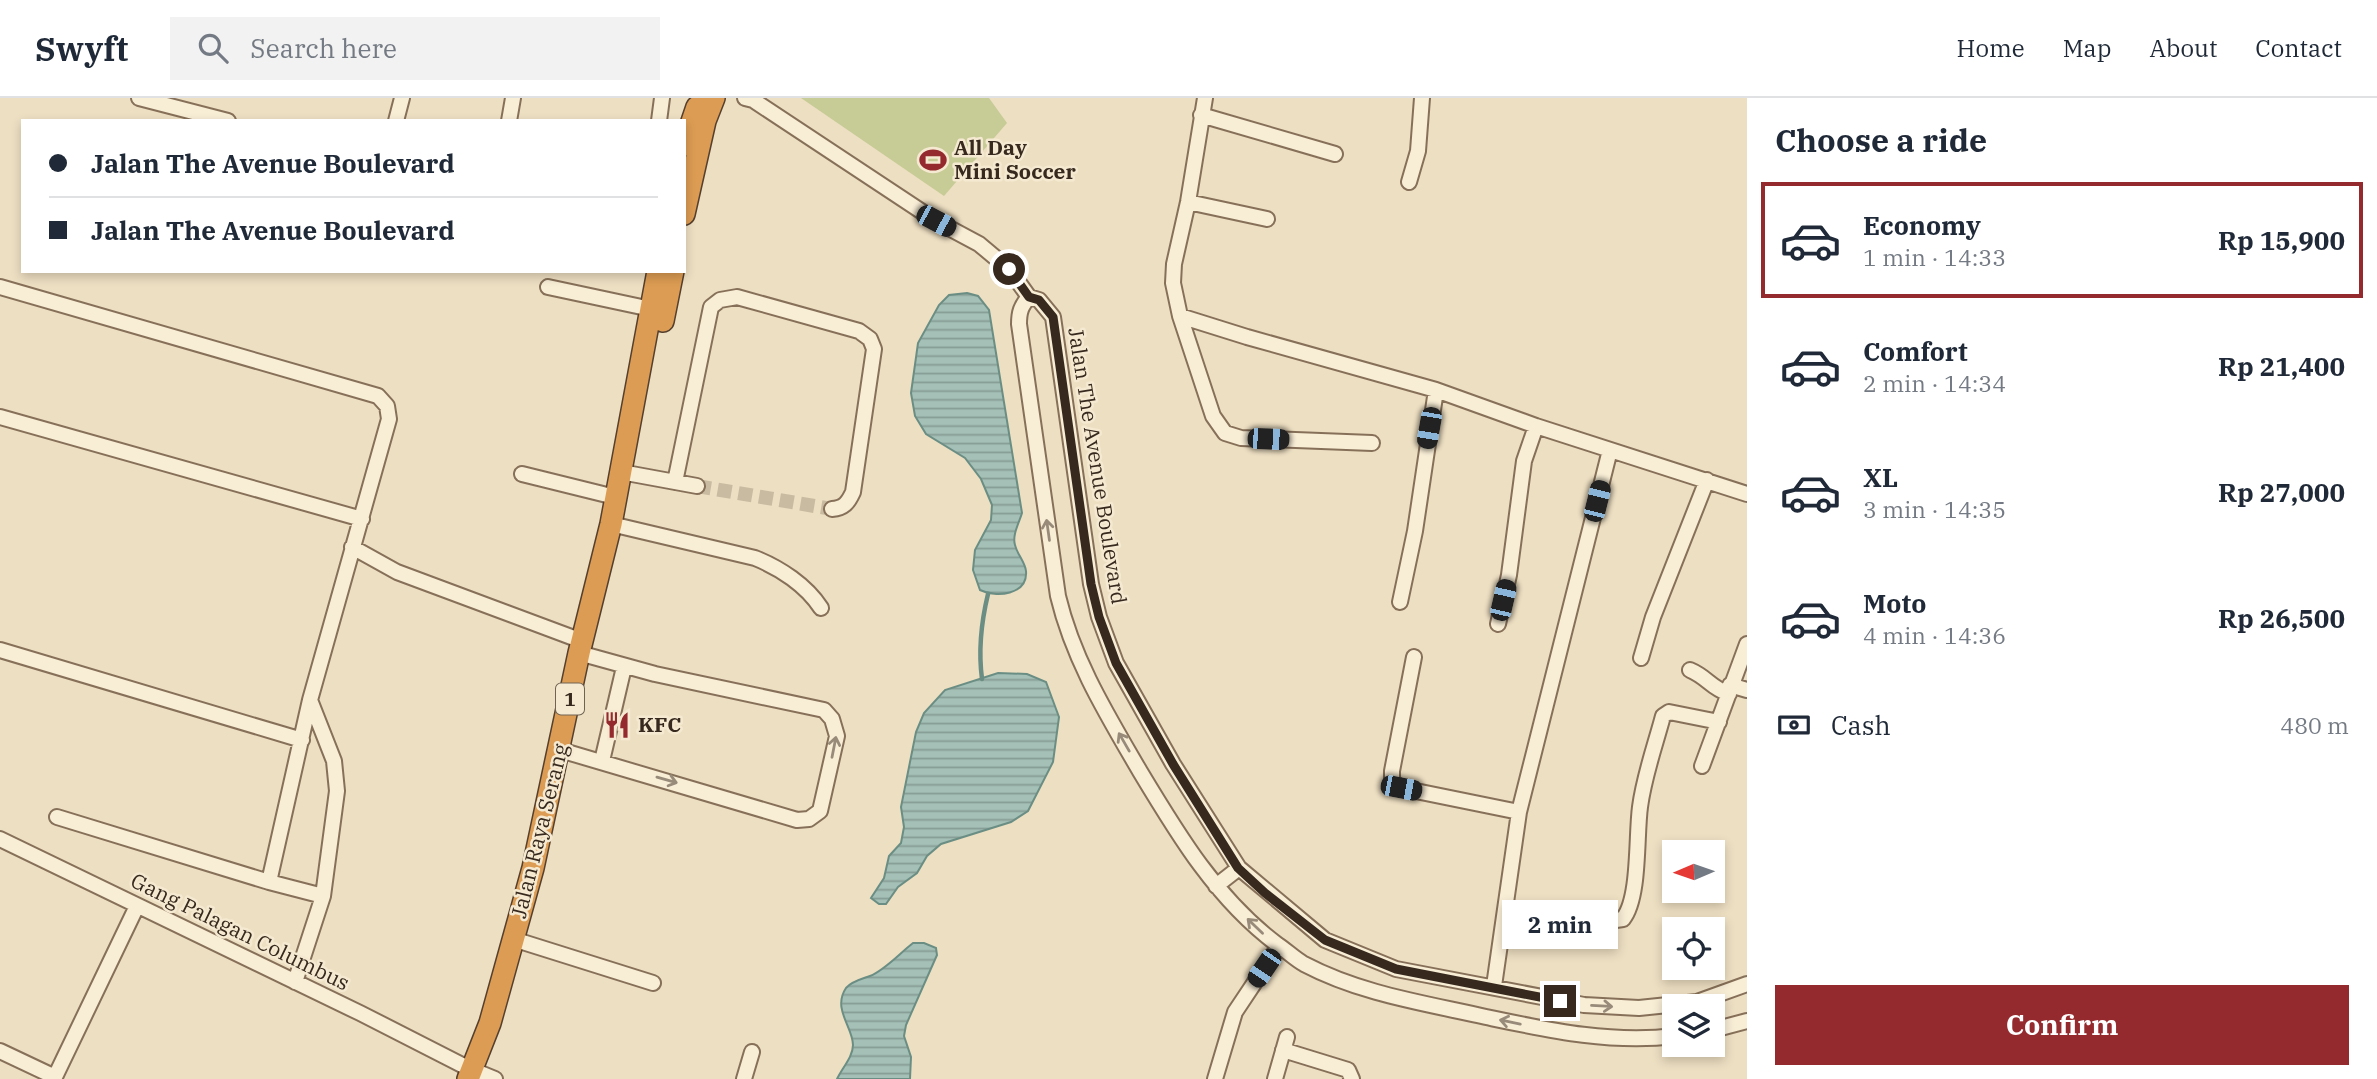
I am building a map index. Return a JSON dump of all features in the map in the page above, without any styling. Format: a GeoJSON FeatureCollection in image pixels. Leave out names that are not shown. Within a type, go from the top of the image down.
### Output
{"type":"FeatureCollection","features":[{"type":"Feature","properties":{"kind":"highway"},"geometry":{"type":"LineString","coordinates":[[686,133],[700,98]]}},
{"type":"Feature","properties":{"kind":"highway"},"geometry":{"type":"LineString","coordinates":[[686,205],[705,121],[714,98]]}},
{"type":"Feature","properties":{"kind":"highway","name":"Jalan Raya Serang"},"geometry":{"type":"LineString","coordinates":[[464,1073],[498,971],[513,941],[533,868],[611,524],[657,273]]}},
{"type":"Feature","properties":{"kind":"highway","name":"Jalan Raya Serang"},"geometry":{"type":"LineString","coordinates":[[623,464],[645,414],[673,273]]}},
{"type":"Feature","properties":{"kind":"street"},"geometry":{"type":"LineString","coordinates":[[139,98],[220,119]]}},
{"type":"Feature","properties":{"kind":"street"},"geometry":{"type":"LineString","coordinates":[[397,119],[402,98]]}},
{"type":"Feature","properties":{"kind":"street"},"geometry":{"type":"LineString","coordinates":[[509,119],[513,98]]}},
{"type":"Feature","properties":{"kind":"street"},"geometry":{"type":"LineString","coordinates":[[659,119],[662,98]]}},
{"type":"Feature","properties":{"kind":"street","name":"Jalan The Avenue Boulevard"},"geometry":{"type":"LineString","coordinates":[[745,98],[753,100],[936,221],[979,244],[1009,269],[1029,297],[1039,300],[1053,317],[1091,584],[1099,617],[1116,663],[1173,764],[1238,868],[1325,940],[1396,969],[1584,1005],[1639,1008],[1697,1002],[1747,984]]}},
{"type":"Feature","properties":{"kind":"street"},"geometry":{"type":"LineString","coordinates":[[1205,98],[1188,201],[1174,264],[1173,283],[1180,316],[1213,416],[1225,433],[1241,439],[1372,443]]}},
{"type":"Feature","properties":{"kind":"street"},"geometry":{"type":"LineString","coordinates":[[1409,181],[1418,151],[1422,98]]}},
{"type":"Feature","properties":{"kind":"street"},"geometry":{"type":"LineString","coordinates":[[1201,115],[1335,155]]}},
{"type":"Feature","properties":{"kind":"street"},"geometry":{"type":"LineString","coordinates":[[1188,201],[1267,219]]}},
{"type":"Feature","properties":{"kind":"street"},"geometry":{"type":"LineString","coordinates":[[0,287],[378,396],[387,406],[389,419],[310,700],[269,883]]}},
{"type":"Feature","properties":{"kind":"street"},"geometry":{"type":"LineString","coordinates":[[548,287],[651,309]]}},
{"type":"Feature","properties":{"kind":"street"},"geometry":{"type":"LineString","coordinates":[[676,482],[711,307],[720,300],[737,297],[859,331],[870,339],[874,349],[853,492],[841,508],[832,509]]}},
{"type":"Feature","properties":{"kind":"street"},"geometry":{"type":"LineString","coordinates":[[1029,297],[1019,314],[1019,324],[1058,596],[1066,630],[1081,666],[1130,754],[1163,810],[1216,886],[1262,933],[1302,963],[1362,989],[1585,1036],[1662,1038]]}},
{"type":"Feature","properties":{"kind":"street"},"geometry":{"type":"LineString","coordinates":[[1180,316],[1436,390],[1536,426],[1747,494]]}},
{"type":"Feature","properties":{"kind":"street"},"geometry":{"type":"LineString","coordinates":[[1400,602],[1415,531],[1436,390]]}},
{"type":"Feature","properties":{"kind":"street"},"geometry":{"type":"LineString","coordinates":[[0,417],[362,519]]}},
{"type":"Feature","properties":{"kind":"street"},"geometry":{"type":"LineString","coordinates":[[1498,624],[1509,575],[1524,461],[1536,426]]}},
{"type":"Feature","properties":{"kind":"street"},"geometry":{"type":"LineString","coordinates":[[1494,986],[1519,812],[1610,450]]}},
{"type":"Feature","properties":{"kind":"street"},"geometry":{"type":"LineString","coordinates":[[623,464],[676,482],[697,486]]}},
{"type":"Feature","properties":{"kind":"street"},"geometry":{"type":"LineString","coordinates":[[522,474],[615,497]]}},
{"type":"Feature","properties":{"kind":"street"},"geometry":{"type":"LineString","coordinates":[[1641,658],[1653,617],[1707,480]]}},
{"type":"Feature","properties":{"kind":"street"},"geometry":{"type":"LineString","coordinates":[[611,524],[755,558],[774,566],[793,580],[814,597],[821,608]]}},
{"type":"Feature","properties":{"kind":"street"},"geometry":{"type":"LineString","coordinates":[[352,547],[397,572],[624,667],[824,710],[832,719],[837,736],[820,811],[809,819],[797,820],[560,750]]}},
{"type":"Feature","properties":{"kind":"street"},"geometry":{"type":"LineString","coordinates":[[1702,766],[1747,644]]}},
{"type":"Feature","properties":{"kind":"street"},"geometry":{"type":"LineString","coordinates":[[0,650],[302,740]]}},
{"type":"Feature","properties":{"kind":"street"},"geometry":{"type":"LineString","coordinates":[[1414,657],[1392,781],[1401,788],[1519,812]]}},
{"type":"Feature","properties":{"kind":"street"},"geometry":{"type":"LineString","coordinates":[[602,761],[624,667]]}},
{"type":"Feature","properties":{"kind":"street"},"geometry":{"type":"LineString","coordinates":[[1690,670],[1705,676],[1713,687],[1747,690]]}},
{"type":"Feature","properties":{"kind":"street"},"geometry":{"type":"LineString","coordinates":[[295,982],[323,896],[337,791],[334,761],[310,700]]}},
{"type":"Feature","properties":{"kind":"street"},"geometry":{"type":"LineString","coordinates":[[1565,914],[1623,919],[1633,899],[1640,805],[1663,716],[1669,712],[1719,722]]}},
{"type":"Feature","properties":{"kind":"street"},"geometry":{"type":"LineString","coordinates":[[57,817],[269,883],[323,896]]}},
{"type":"Feature","properties":{"kind":"street","name":"Gang Palagan Columbus"},"geometry":{"type":"LineString","coordinates":[[0,839],[295,982],[464,1073],[495,1079]]}},
{"type":"Feature","properties":{"kind":"street"},"geometry":{"type":"LineString","coordinates":[[1216,886],[1238,868]]}},
{"type":"Feature","properties":{"kind":"street"},"geometry":{"type":"LineString","coordinates":[[0,1051],[55,1078],[137,906]]}},
{"type":"Feature","properties":{"kind":"street"},"geometry":{"type":"LineString","coordinates":[[513,941],[653,983]]}},
{"type":"Feature","properties":{"kind":"street"},"geometry":{"type":"LineString","coordinates":[[1214,1079],[1235,1012],[1279,946]]}},
{"type":"Feature","properties":{"kind":"street"},"geometry":{"type":"LineString","coordinates":[[1725,1027],[1747,1021]]}},
{"type":"Feature","properties":{"kind":"street"},"geometry":{"type":"LineString","coordinates":[[1275,1079],[1285,1044],[1348,1070],[1352,1079]]}},
{"type":"Feature","properties":{"kind":"street"},"geometry":{"type":"LineString","coordinates":[[744,1079],[752,1052]]}},
{"type":"Feature","properties":{"kind":"green space","name":"All Day Mini Soccer"},"geometry":{"type":"Polygon","coordinates":[[[801,98],[989,98],[1007,123],[944,196],[801,98]]]}},
{"type":"Feature","properties":{"kind":"water"},"geometry":{"type":"Polygon","coordinates":[[[967,293],[978,296],[989,310],[1022,513],[1014,541],[1026,571],[1025,579],[1017,590],[1002,594],[980,590],[973,570],[975,550],[991,520],[992,505],[981,479],[965,458],[926,434],[915,416],[911,393],[918,343],[939,305],[949,295],[967,293]]]}},
{"type":"Feature","properties":{"kind":"water"},"geometry":{"type":"Polygon","coordinates":[[[998,673],[1027,674],[1046,682],[1059,717],[1053,762],[1028,811],[1011,822],[941,844],[927,856],[917,873],[898,887],[886,904],[879,904],[871,898],[884,878],[889,856],[901,843],[904,827],[901,807],[916,732],[924,713],[945,690],[998,673]]]}},
{"type":"Feature","properties":{"kind":"water"},"geometry":{"type":"Polygon","coordinates":[[[913,943],[924,943],[936,948],[937,955],[906,1025],[904,1036],[911,1057],[910,1079],[837,1079],[853,1049],[841,1003],[846,988],[881,970],[913,943]]]}},
{"type":"Feature","properties":{"kind":"waterway"},"geometry":{"type":"LineString","coordinates":[[982,679],[981,636],[988,594]]}},
{"type":"Feature","properties":{"kind":"tunnel"},"geometry":{"type":"LineString","coordinates":[[697,486],[832,509]]}},
{"type":"Feature","properties":{"kind":"place","name":"All Day Mini Soccer"},"geometry":{"type":"Point","coordinates":[933,160]}},
{"type":"Feature","properties":{"kind":"place","name":"KFC"},"geometry":{"type":"Point","coordinates":[617,725]}},
{"type":"Feature","properties":{"kind":"route"},"geometry":{"type":"LineString","coordinates":[[1009,269],[1029,297],[1039,300],[1053,317],[1091,584],[1099,617],[1116,663],[1173,764],[1238,868],[1325,940],[1396,969],[1560,1001]]}}]}
